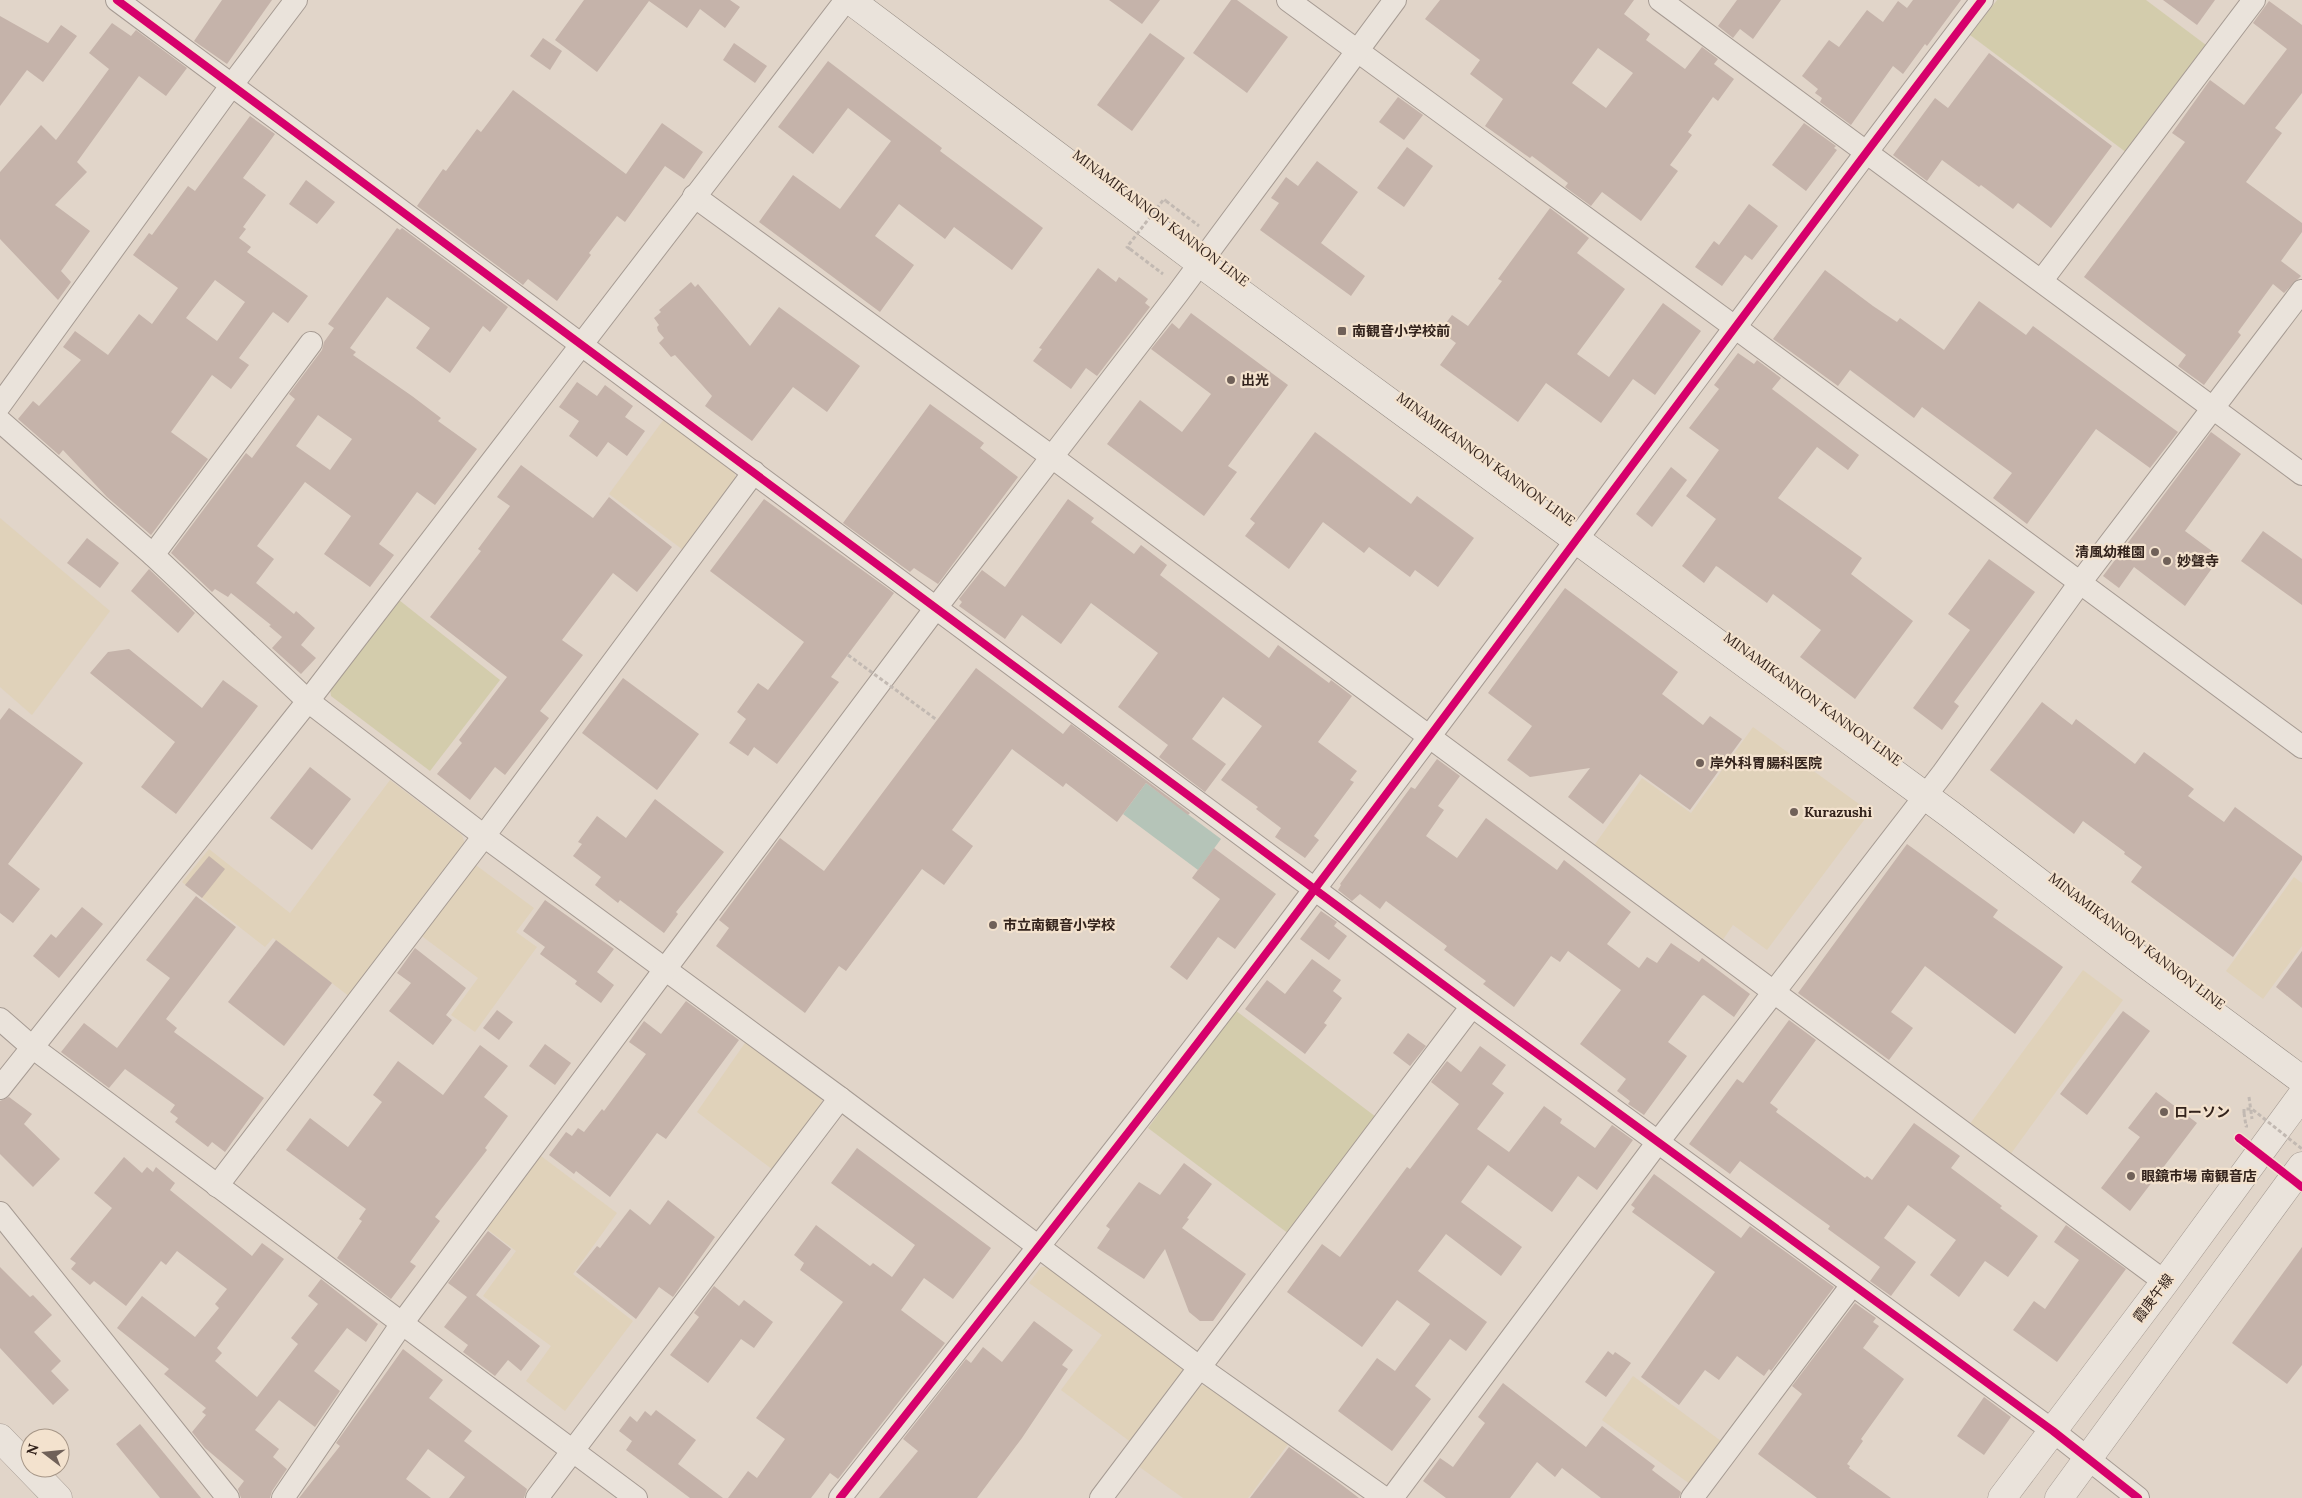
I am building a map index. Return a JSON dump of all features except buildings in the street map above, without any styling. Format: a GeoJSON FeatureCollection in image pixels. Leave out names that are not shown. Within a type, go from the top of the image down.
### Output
{"type":"FeatureCollection","features":[{"type":"Feature","properties":{"kind":"main road","name":"MINAMIKANNON KANNON LINE"},"geometry":{"type":"LineString","coordinates":[[850,0],[1200,263],[1924,796],[2302,1080]]}},
{"type":"Feature","properties":{"kind":"main road","name":"霞庚午線"},"geometry":{"type":"LineString","coordinates":[[2002,1498],[2166,1282],[2302,1095]]}},
{"type":"Feature","properties":{"kind":"main road"},"geometry":{"type":"LineString","coordinates":[[2060,1498],[2302,1166]]}},
{"type":"Feature","properties":{"kind":"main road"},"geometry":{"type":"LineString","coordinates":[[0,1438],[58,1498]]}},
{"type":"Feature","properties":{"kind":"street"},"geometry":{"type":"LineString","coordinates":[[117,0],[581,346],[754,472],[935,609],[1472,1006],[2089,1458],[2138,1498]]}},
{"type":"Feature","properties":{"kind":"street"},"geometry":{"type":"LineString","coordinates":[[0,405],[231,86],[296,0]]}},
{"type":"Feature","properties":{"kind":"street"},"geometry":{"type":"LineString","coordinates":[[0,1088],[308,701],[846,0]]}},
{"type":"Feature","properties":{"kind":"street"},"geometry":{"type":"LineString","coordinates":[[1288,0],[1736,328],[2079,584],[2302,747]]}},
{"type":"Feature","properties":{"kind":"street"},"geometry":{"type":"LineString","coordinates":[[283,1498],[403,1322],[935,609],[1200,263],[1395,0]]}},
{"type":"Feature","properties":{"kind":"street"},"geometry":{"type":"LineString","coordinates":[[1660,0],[1684,7],[1865,152],[2042,280],[2302,474]]}},
{"type":"Feature","properties":{"kind":"street"},"geometry":{"type":"LineString","coordinates":[[840,1498],[1039,1246],[1315,889],[1736,328],[1865,152],[1982,0]]}},
{"type":"Feature","properties":{"kind":"street"},"geometry":{"type":"LineString","coordinates":[[2042,280],[2254,0]]}},
{"type":"Feature","properties":{"kind":"street"},"geometry":{"type":"LineString","coordinates":[[694,196],[1052,457],[2166,1282]]}},
{"type":"Feature","properties":{"kind":"street"},"geometry":{"type":"LineString","coordinates":[[1392,1498],[1658,1142],[1943,773],[2079,584],[2302,291]]}},
{"type":"Feature","properties":{"kind":"street"},"geometry":{"type":"LineString","coordinates":[[153,555],[311,343]]}},
{"type":"Feature","properties":{"kind":"street"},"geometry":{"type":"LineString","coordinates":[[0,421],[153,555],[308,701],[484,836],[666,968],[1199,1366],[1384,1498]]}},
{"type":"Feature","properties":{"kind":"street"},"geometry":{"type":"LineString","coordinates":[[217,1186],[484,836],[754,472]]}},
{"type":"Feature","properties":{"kind":"street"},"geometry":{"type":"LineString","coordinates":[[1101,1498],[1472,1006]]}},
{"type":"Feature","properties":{"kind":"street"},"geometry":{"type":"LineString","coordinates":[[0,1019],[32,1048],[403,1322],[572,1452],[636,1498]]}},
{"type":"Feature","properties":{"kind":"street"},"geometry":{"type":"LineString","coordinates":[[537,1498],[840,1098]]}},
{"type":"Feature","properties":{"kind":"street"},"geometry":{"type":"LineString","coordinates":[[0,1213],[228,1498]]}},
{"type":"Feature","properties":{"kind":"street"},"geometry":{"type":"LineString","coordinates":[[1692,1498],[1852,1285]]}},
{"type":"Feature","properties":{"kind":"path"},"geometry":{"type":"LineString","coordinates":[[1163,274],[1127,247],[1164,199],[1199,226]]}},
{"type":"Feature","properties":{"kind":"path"},"geometry":{"type":"LineString","coordinates":[[848,655],[937,720]]}},
{"type":"Feature","properties":{"kind":"path"},"geometry":{"type":"LineString","coordinates":[[2249,1098],[2253,1126],[2246,1126],[2244,1109],[2252,1109],[2302,1149]]}},
{"type":"Feature","properties":{"kind":"shaded area"},"geometry":{"type":"Polygon","coordinates":[[[1997,0],[2146,0],[2206,45],[2127,153],[1970,35],[1997,0]]]}},
{"type":"Feature","properties":{"kind":"shaded area"},"geometry":{"type":"Polygon","coordinates":[[[664,419],[734,471],[737,484],[687,553],[609,494],[664,419]]]}},
{"type":"Feature","properties":{"kind":"shaded area"},"geometry":{"type":"Polygon","coordinates":[[[0,518],[110,611],[32,715],[0,687],[0,518]]]}},
{"type":"Feature","properties":{"kind":"shaded area"},"geometry":{"type":"Polygon","coordinates":[[[399,600],[500,680],[430,771],[331,696],[330,689],[399,600]]]}},
{"type":"Feature","properties":{"kind":"shaded area"},"geometry":{"type":"Polygon","coordinates":[[[1753,727],[1870,812],[1767,950],[1733,925],[1722,941],[1593,847],[1642,778],[1691,813],[1753,727]]]}},
{"type":"Feature","properties":{"kind":"shaded area"},"geometry":{"type":"Polygon","coordinates":[[[390,780],[462,835],[465,844],[350,997],[273,938],[265,947],[182,882],[209,849],[290,913],[390,780]]]}},
{"type":"Feature","properties":{"kind":"shaded area"},"geometry":{"type":"Polygon","coordinates":[[[1146,783],[1221,839],[1198,870],[1123,814],[1146,783]]]}},
{"type":"Feature","properties":{"kind":"shaded area"},"geometry":{"type":"Polygon","coordinates":[[[473,863],[534,908],[516,932],[537,947],[475,1032],[451,1015],[478,978],[419,934],[473,863]]]}},
{"type":"Feature","properties":{"kind":"shaded area"},"geometry":{"type":"Polygon","coordinates":[[[2294,877],[2302,883],[2302,946],[2263,999],[2226,971],[2294,877]]]}},
{"type":"Feature","properties":{"kind":"shaded area"},"geometry":{"type":"Polygon","coordinates":[[[2083,970],[2123,1000],[2010,1155],[1969,1125],[2083,970]]]}},
{"type":"Feature","properties":{"kind":"shaded area"},"geometry":{"type":"Polygon","coordinates":[[[1235,1010],[1376,1117],[1289,1234],[1148,1128],[1235,1010]]]}},
{"type":"Feature","properties":{"kind":"shaded area"},"geometry":{"type":"Polygon","coordinates":[[[747,1040],[821,1097],[823,1104],[773,1170],[697,1112],[747,1040]]]}},
{"type":"Feature","properties":{"kind":"shaded area"},"geometry":{"type":"Polygon","coordinates":[[[537,1153],[617,1213],[573,1274],[633,1321],[565,1411],[526,1381],[551,1346],[483,1296],[516,1251],[483,1226],[537,1153]]]}},
{"type":"Feature","properties":{"kind":"shaded area"},"geometry":{"type":"Polygon","coordinates":[[[1053,1266],[1184,1364],[1184,1374],[1132,1443],[1061,1390],[1102,1335],[1029,1283],[1041,1267],[1053,1266]]]}},
{"type":"Feature","properties":{"kind":"shaded area"},"geometry":{"type":"Polygon","coordinates":[[[1633,1376],[1721,1441],[1690,1484],[1602,1420],[1633,1376]]]}},
{"type":"Feature","properties":{"kind":"shaded area"},"geometry":{"type":"Polygon","coordinates":[[[1210,1385],[1289,1443],[1248,1498],[1183,1498],[1138,1466],[1198,1386],[1210,1385]]]}},
{"type":"Feature","properties":{"kind":"cycle path"},"geometry":{"type":"LineString","coordinates":[[117,0],[1472,1006],[2053,1431],[2138,1498]]}},
{"type":"Feature","properties":{"kind":"cycle path"},"geometry":{"type":"LineString","coordinates":[[840,1498],[1080,1194],[1259,963],[1982,0]]}},
{"type":"Feature","properties":{"kind":"cycle path"},"geometry":{"type":"LineString","coordinates":[[2239,1138],[2302,1187]]}},
{"type":"Feature","properties":{"kind":"place","name":"南観音小学校前"},"geometry":{"type":"Point","coordinates":[1342,331]}},
{"type":"Feature","properties":{"kind":"place","name":"出光"},"geometry":{"type":"Point","coordinates":[1231,380]}},
{"type":"Feature","properties":{"kind":"place","name":"清風幼稚園"},"geometry":{"type":"Point","coordinates":[2155,552]}},
{"type":"Feature","properties":{"kind":"place","name":"妙聲寺"},"geometry":{"type":"Point","coordinates":[2167,561]}},
{"type":"Feature","properties":{"kind":"place","name":"岸外科胃腸科医院"},"geometry":{"type":"Point","coordinates":[1700,763]}},
{"type":"Feature","properties":{"kind":"place","name":"Kurazushi"},"geometry":{"type":"Point","coordinates":[1794,812]}},
{"type":"Feature","properties":{"kind":"place","name":"市立南観音小学校"},"geometry":{"type":"Point","coordinates":[993,925]}},
{"type":"Feature","properties":{"kind":"place","name":"ローソン"},"geometry":{"type":"Point","coordinates":[2164,1112]}},
{"type":"Feature","properties":{"kind":"place","name":"眼鏡市場 南観音店"},"geometry":{"type":"Point","coordinates":[2131,1176]}}]}
